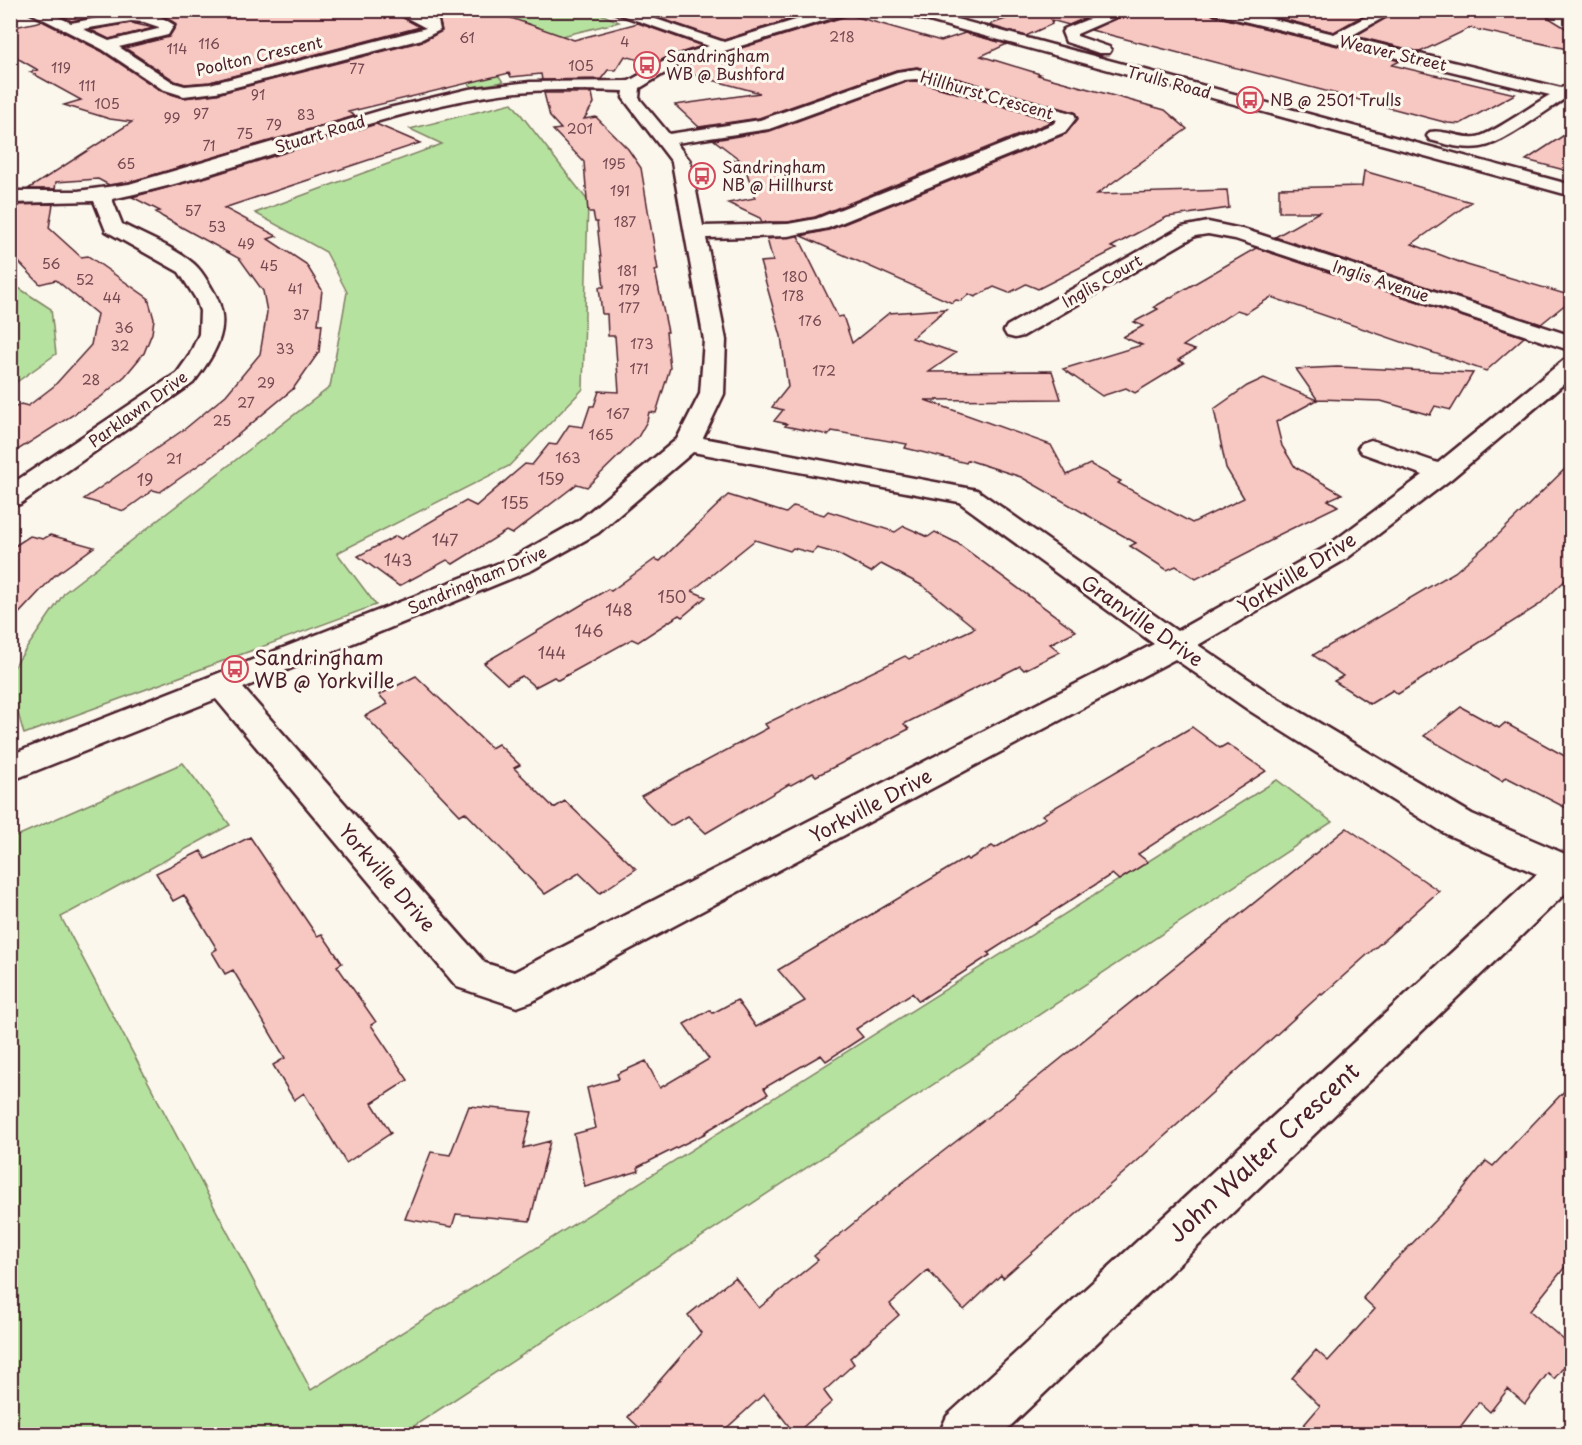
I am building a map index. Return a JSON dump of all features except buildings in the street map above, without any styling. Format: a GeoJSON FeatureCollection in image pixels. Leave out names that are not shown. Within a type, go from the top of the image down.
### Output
{"type":"FeatureCollection","features":[{"type":"Feature","properties":{"kind":"street","name":"Poolton Crescent"},"geometry":{"type":"LineString","coordinates":[[32,10],[107,46],[168,86],[184,91],[210,89],[417,36],[432,30],[433,24],[399,10]]}},
{"type":"Feature","properties":{"kind":"street"},"geometry":{"type":"LineString","coordinates":[[614,10],[722,46]]}},
{"type":"Feature","properties":{"kind":"street"},"geometry":{"type":"LineString","coordinates":[[632,86],[673,62],[844,10]]}},
{"type":"Feature","properties":{"kind":"street","name":"Trulls Road"},"geometry":{"type":"LineString","coordinates":[[905,10],[1572,191]]}},
{"type":"Feature","properties":{"kind":"street"},"geometry":{"type":"LineString","coordinates":[[1125,10],[1069,32],[1071,39],[1081,44],[1320,106]]}},
{"type":"Feature","properties":{"kind":"street","name":"Weaver Street"},"geometry":{"type":"LineString","coordinates":[[1215,10],[1569,92]]}},
{"type":"Feature","properties":{"kind":"street"},"geometry":{"type":"LineString","coordinates":[[1335,39],[1390,10]]}},
{"type":"Feature","properties":{"kind":"street"},"geometry":{"type":"LineString","coordinates":[[68,28],[142,16],[157,19],[167,25],[163,32],[107,46]]}},
{"type":"Feature","properties":{"kind":"street","name":"Hillhurst Crescent"},"geometry":{"type":"LineString","coordinates":[[664,140],[763,125],[902,75],[917,74],[1068,118],[1059,128],[821,224],[788,230],[695,232]]}},
{"type":"Feature","properties":{"kind":"street","name":"Stuart Road"},"geometry":{"type":"LineString","coordinates":[[10,197],[67,198],[101,195],[212,168],[370,119],[468,94],[513,86],[553,84],[632,86]]}},
{"type":"Feature","properties":{"kind":"street","name":"Sandringham Drive"},"geometry":{"type":"LineString","coordinates":[[10,769],[522,564],[588,527],[688,443],[712,394],[715,340],[681,161],[631,98],[632,86]]}},
{"type":"Feature","properties":{"kind":"street"},"geometry":{"type":"LineString","coordinates":[[1423,133],[1457,142],[1486,141],[1569,92]]}},
{"type":"Feature","properties":{"kind":"street","name":"Parklawn Drive"},"geometry":{"type":"LineString","coordinates":[[10,498],[185,378],[202,356],[211,334],[211,309],[205,293],[188,269],[112,227],[101,195]]}},
{"type":"Feature","properties":{"kind":"street","name":"Inglis Avenue"},"geometry":{"type":"LineString","coordinates":[[1189,231],[1208,228],[1239,234],[1572,344]]}},
{"type":"Feature","properties":{"kind":"street","name":"Inglis Court"},"geometry":{"type":"LineString","coordinates":[[1015,331],[1189,231]]}},
{"type":"Feature","properties":{"kind":"street","name":"Yorkville Drive"},"geometry":{"type":"LineString","coordinates":[[221,684],[471,975],[517,990],[1176,645],[1336,553],[1442,473],[1572,365]]}},
{"type":"Feature","properties":{"kind":"street","name":"Granville Drive"},"geometry":{"type":"LineString","coordinates":[[688,443],[967,496],[1176,645],[1261,702],[1460,824],[1568,872]]}},
{"type":"Feature","properties":{"kind":"street"},"geometry":{"type":"LineString","coordinates":[[1371,448],[1442,473]]}},
{"type":"Feature","properties":{"kind":"street","name":"John Walter Crescent"},"geometry":{"type":"LineString","coordinates":[[965,1434],[1568,872]]}},
{"type":"Feature","properties":{"kind":"green space"},"geometry":{"type":"Polygon","coordinates":[[[516,11],[594,11],[619,22],[485,55],[503,82],[473,87],[444,67],[516,11]]]}},
{"type":"Feature","properties":{"kind":"green space"},"geometry":{"type":"Polygon","coordinates":[[[512,103],[588,201],[583,389],[509,466],[337,553],[376,605],[24,734],[11,689],[11,671],[65,592],[330,387],[347,292],[326,252],[255,213],[442,144],[410,129],[512,103]]]}},
{"type":"Feature","properties":{"kind":"green space"},"geometry":{"type":"Polygon","coordinates":[[[11,283],[51,309],[56,354],[11,386],[11,283]]]}},
{"type":"Feature","properties":{"kind":"green space"},"geometry":{"type":"Polygon","coordinates":[[[183,763],[230,825],[61,917],[311,1390],[1277,780],[1332,822],[402,1434],[11,1434],[10,839],[183,763]]]}},
{"type":"Feature","properties":{"kind":"place","name":"Sandringham WB @ Bushford"},"geometry":{"type":"Point","coordinates":[647,65]}},
{"type":"Feature","properties":{"kind":"place","name":"NB @ 2501 Trulls"},"geometry":{"type":"Point","coordinates":[1250,100]}},
{"type":"Feature","properties":{"kind":"place","name":"Sandringham NB @ Hillhurst"},"geometry":{"type":"Point","coordinates":[702,176]}},
{"type":"Feature","properties":{"kind":"place","name":"Sandringham WB @ Yorkville"},"geometry":{"type":"Point","coordinates":[235,669]}}]}
